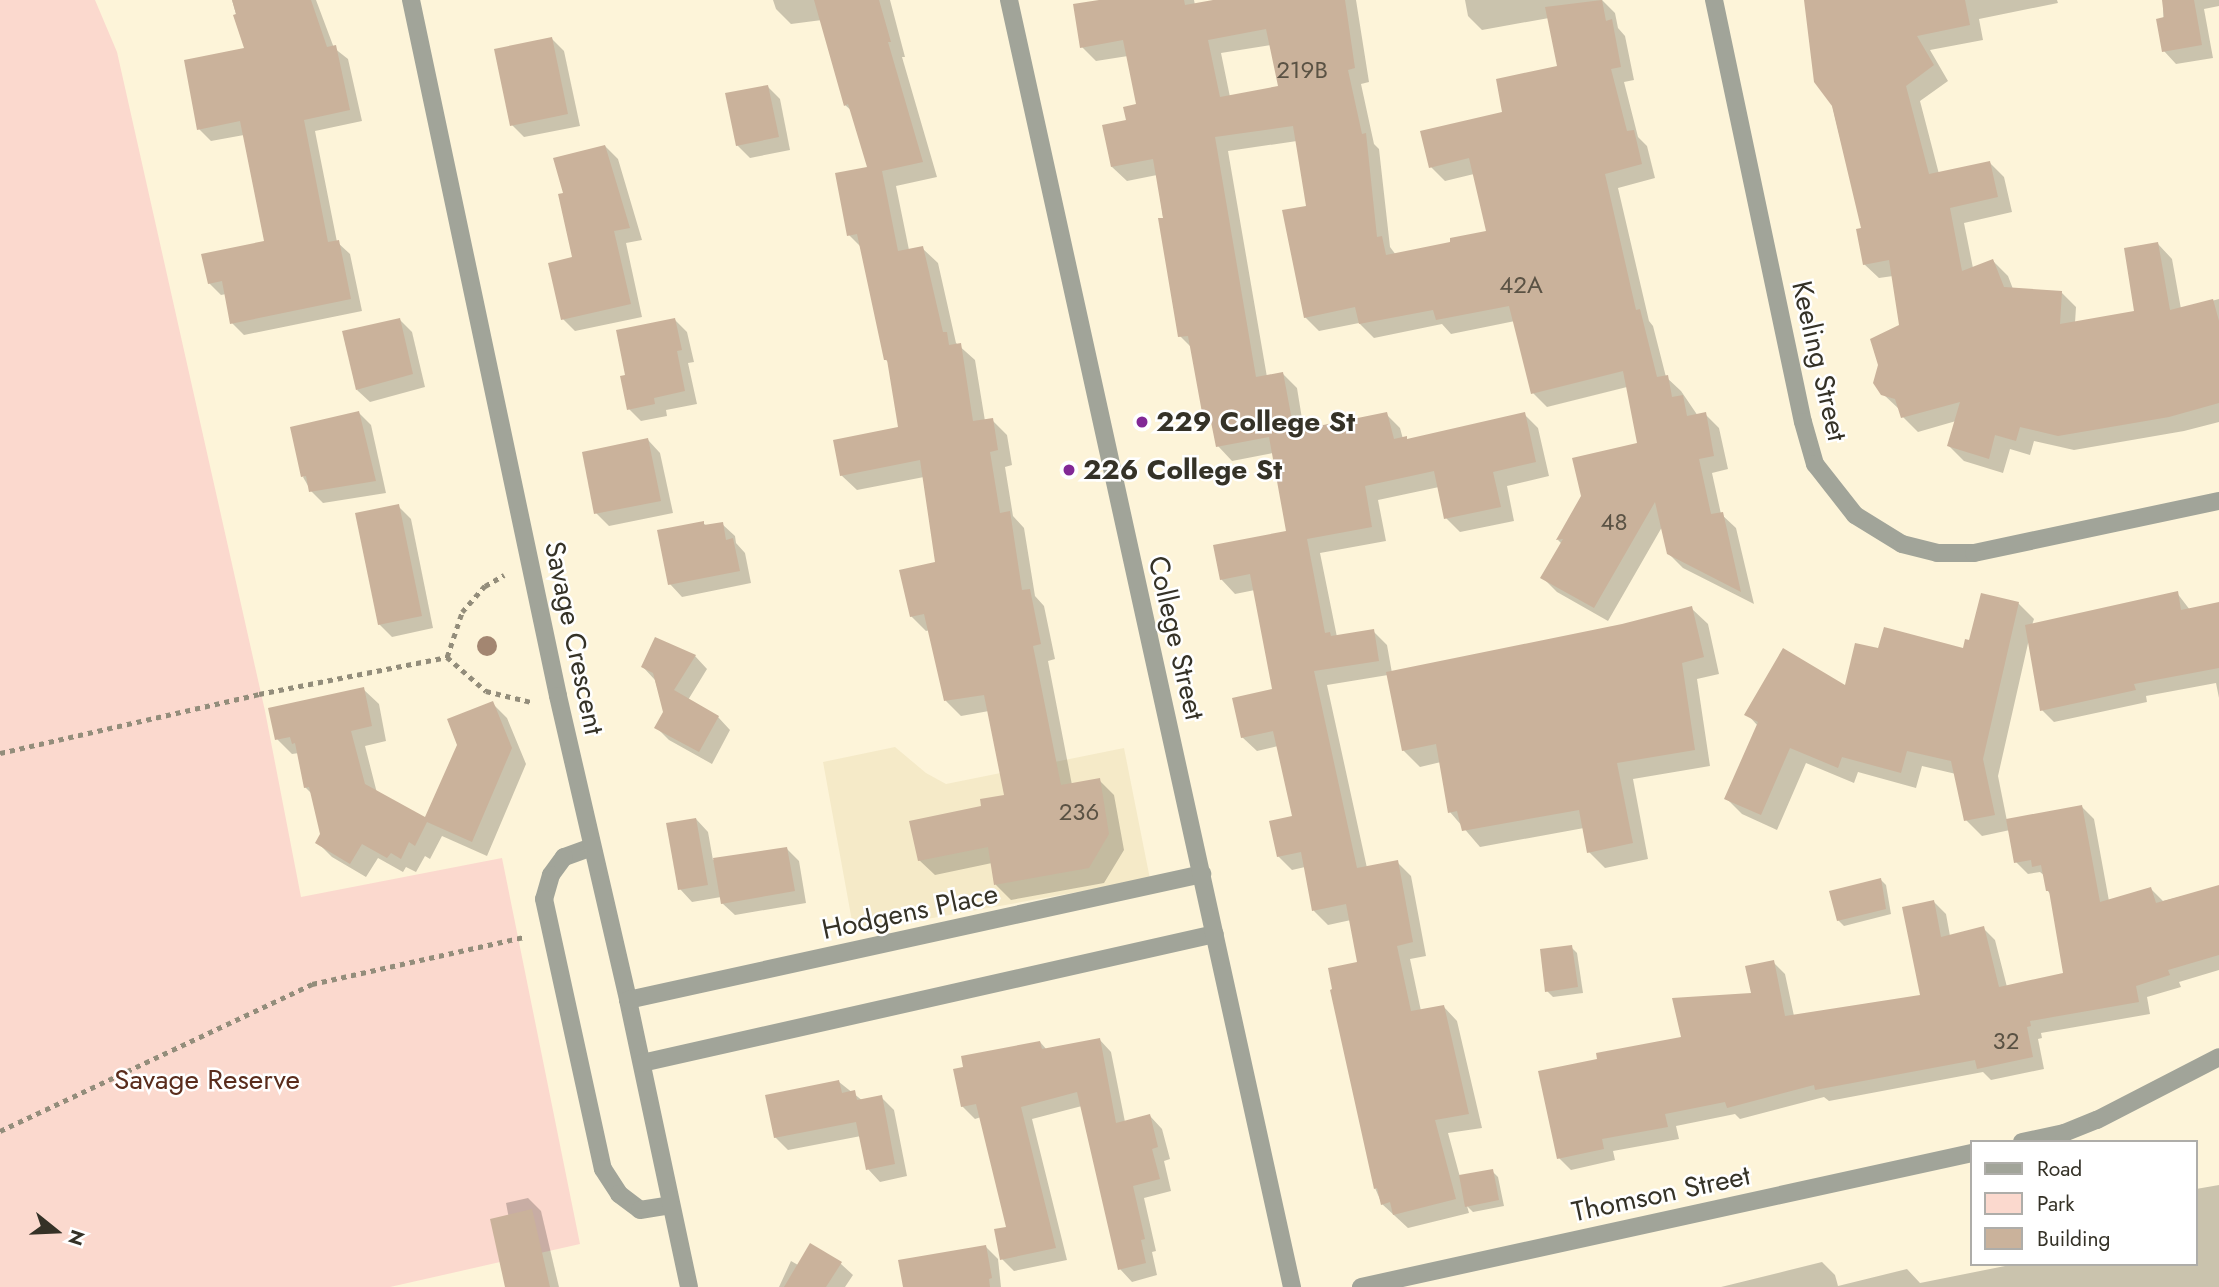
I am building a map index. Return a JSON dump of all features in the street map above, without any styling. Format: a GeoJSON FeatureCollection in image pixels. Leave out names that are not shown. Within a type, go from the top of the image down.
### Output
{"type":"FeatureCollection","features":[{"type":"Feature","properties":{"kind":"street","name":"Savage Crescent"},"geometry":{"type":"LineString","coordinates":[[411,0],[558,696],[642,1063],[689,1287]]}},
{"type":"Feature","properties":{"kind":"street","name":"College Street"},"geometry":{"type":"LineString","coordinates":[[1009,0],[1292,1287]]}},
{"type":"Feature","properties":{"kind":"street","name":"Keeling Street"},"geometry":{"type":"LineString","coordinates":[[1714,0],[1803,422],[1815,464],[1855,515],[1902,544],[1937,553],[1974,553],[2219,501]]}},
{"type":"Feature","properties":{"kind":"street"},"geometry":{"type":"LineString","coordinates":[[592,847],[564,857],[551,875],[544,899],[603,1169],[619,1194],[640,1210],[671,1205]]}},
{"type":"Feature","properties":{"kind":"street","name":"Hodgens Place"},"geometry":{"type":"LineString","coordinates":[[628,1000],[1202,874]]}},
{"type":"Feature","properties":{"kind":"street"},"geometry":{"type":"LineString","coordinates":[[642,1063],[1215,934]]}},
{"type":"Feature","properties":{"kind":"street"},"geometry":{"type":"LineString","coordinates":[[2031,1140],[2064,1133],[2097,1120],[2219,1057]]}},
{"type":"Feature","properties":{"kind":"street","name":"Thomson Street"},"geometry":{"type":"LineString","coordinates":[[1362,1287],[1970,1153]]}},
{"type":"Feature","properties":{"kind":"path"},"geometry":{"type":"LineString","coordinates":[[447,657],[462,612],[485,586],[509,572],[532,568]]}},
{"type":"Feature","properties":{"kind":"path"},"geometry":{"type":"LineString","coordinates":[[447,657],[486,691],[532,702],[558,696]]}},
{"type":"Feature","properties":{"kind":"path"},"geometry":{"type":"LineString","coordinates":[[0,753],[259,694],[447,657]]}},
{"type":"Feature","properties":{"kind":"path"},"geometry":{"type":"LineString","coordinates":[[0,1131],[312,984],[552,930]]}},
{"type":"Feature","properties":{"kind":"shaded area"},"geometry":{"type":"Polygon","coordinates":[[[895,747],[926,773],[946,784],[1124,748],[1150,879],[854,932],[823,762],[895,747]]]}},
{"type":"Feature","properties":{"kind":"green space","name":"Savage Reserve"},"geometry":{"type":"Polygon","coordinates":[[[0,0],[95,0],[117,52],[265,711],[301,897],[502,858],[580,1244],[390,1287],[0,1287],[0,0]]]}},
{"type":"Feature","properties":{"kind":"building"},"geometry":{"type":"Polygon","coordinates":[[[232,0],[311,0],[327,47],[336,45],[350,110],[304,120],[328,242],[339,240],[351,299],[230,324],[222,281],[208,284],[201,254],[264,241],[240,121],[197,130],[184,60],[244,48],[233,15],[236,14],[232,0]]]}},
{"type":"Feature","properties":{"kind":"building"},"geometry":{"type":"Polygon","coordinates":[[[814,0],[879,0],[891,42],[888,42],[923,162],[882,171],[898,251],[923,246],[943,332],[947,332],[949,345],[961,343],[973,421],[993,418],[998,450],[990,452],[1000,513],[1010,511],[1022,590],[1030,589],[1041,644],[1033,646],[1061,785],[1100,778],[1109,834],[1089,868],[994,885],[988,847],[918,861],[909,821],[981,806],[980,799],[1004,795],[984,695],[944,701],[924,614],[910,617],[899,570],[935,562],[920,460],[840,476],[833,440],[898,427],[887,360],[884,360],[857,234],[847,236],[835,173],[867,167],[848,104],[844,106],[814,0]]]}},
{"type":"Feature","properties":{"kind":"building"},"geometry":{"type":"Polygon","coordinates":[[[1099,0],[1184,0],[1185,5],[1213,0],[1345,0],[1355,68],[1348,70],[1362,134],[1366,133],[1377,237],[1382,236],[1386,255],[1450,242],[1450,238],[1486,231],[1469,158],[1429,168],[1420,131],[1502,112],[1496,79],[1557,66],[1545,7],[1602,0],[1606,21],[1612,19],[1621,67],[1611,69],[1627,131],[1634,130],[1642,164],[1605,174],[1636,310],[1640,309],[1657,377],[1668,375],[1672,397],[1683,395],[1687,416],[1706,412],[1714,456],[1699,459],[1711,514],[1723,512],[1741,592],[1667,554],[1655,502],[1594,608],[1540,578],[1563,539],[1556,540],[1581,496],[1572,458],[1637,443],[1623,371],[1531,394],[1509,306],[1436,320],[1433,310],[1359,324],[1355,307],[1304,318],[1282,210],[1306,206],[1293,126],[1215,137],[1256,377],[1283,372],[1294,431],[1387,412],[1394,439],[1407,436],[1407,439],[1525,412],[1536,462],[1493,472],[1501,507],[1444,519],[1434,471],[1365,486],[1372,527],[1307,539],[1325,633],[1330,632],[1331,636],[1374,629],[1379,661],[1314,671],[1357,868],[1398,860],[1413,942],[1397,946],[1411,1011],[1444,1005],[1469,1114],[1435,1120],[1456,1199],[1393,1215],[1390,1202],[1381,1205],[1377,1188],[1374,1189],[1330,990],[1328,968],[1357,962],[1346,904],[1312,911],[1301,852],[1277,857],[1269,821],[1292,816],[1273,731],[1241,738],[1232,698],[1272,689],[1250,574],[1220,580],[1213,545],[1286,531],[1269,437],[1216,447],[1210,417],[1203,418],[1188,336],[1178,337],[1158,218],[1163,218],[1153,159],[1111,167],[1102,125],[1126,120],[1123,107],[1136,104],[1123,40],[1080,48],[1073,4],[1099,0]],[[1266,29],[1208,40],[1220,97],[1278,86],[1266,29]]]}},
{"type":"Feature","properties":{"kind":"building"},"geometry":{"type":"Polygon","coordinates":[[[1804,0],[1965,0],[1970,25],[1917,36],[1934,65],[1906,86],[1929,174],[1990,161],[1998,197],[1950,208],[1962,271],[1993,259],[2004,287],[2062,291],[2060,324],[2134,311],[2124,248],[2158,242],[2170,310],[2213,299],[2219,321],[2219,403],[2169,417],[2058,436],[2020,427],[2016,441],[1995,435],[1989,459],[1947,446],[1960,402],[1901,418],[1895,399],[1881,395],[1873,383],[1878,365],[1870,339],[1899,325],[1889,260],[1863,265],[1856,229],[1861,228],[1832,106],[1814,82],[1804,0]]]}},
{"type":"Feature","properties":{"kind":"building"},"geometry":{"type":"Polygon","coordinates":[[[2162,0],[2194,0],[2202,45],[2162,52],[2156,19],[2164,17],[2162,0]]]}},
{"type":"Feature","properties":{"kind":"building"},"geometry":{"type":"Polygon","coordinates":[[[552,37],[568,114],[510,126],[494,49],[552,37]]]}},
{"type":"Feature","properties":{"kind":"building"},"geometry":{"type":"Polygon","coordinates":[[[768,85],[779,137],[736,146],[725,93],[768,85]]]}},
{"type":"Feature","properties":{"kind":"building"},"geometry":{"type":"Polygon","coordinates":[[[605,145],[630,228],[614,231],[631,304],[561,320],[548,263],[572,257],[558,194],[563,193],[553,158],[605,145]]]}},
{"type":"Feature","properties":{"kind":"building"},"geometry":{"type":"Polygon","coordinates":[[[400,318],[413,374],[356,390],[342,331],[400,318]]]}},
{"type":"Feature","properties":{"kind":"building"},"geometry":{"type":"Polygon","coordinates":[[[675,318],[682,350],[677,351],[685,391],[654,398],[655,404],[627,410],[620,376],[625,375],[616,330],[675,318]]]}},
{"type":"Feature","properties":{"kind":"building"},"geometry":{"type":"Polygon","coordinates":[[[359,411],[376,481],[309,492],[306,476],[301,477],[290,427],[359,411]]]}},
{"type":"Feature","properties":{"kind":"building"},"geometry":{"type":"Polygon","coordinates":[[[648,438],[661,501],[594,514],[582,452],[648,438]]]}},
{"type":"Feature","properties":{"kind":"building"},"geometry":{"type":"Polygon","coordinates":[[[399,504],[422,616],[378,625],[355,513],[399,504]]]}},
{"type":"Feature","properties":{"kind":"building"},"geometry":{"type":"Polygon","coordinates":[[[704,521],[704,525],[723,522],[726,540],[733,538],[740,571],[668,585],[657,530],[704,521]]]}},
{"type":"Feature","properties":{"kind":"building"},"geometry":{"type":"Polygon","coordinates":[[[2178,591],[2181,610],[2219,602],[2219,668],[2134,684],[2136,690],[2040,711],[2025,625],[2178,591]]]}},
{"type":"Feature","properties":{"kind":"building"},"geometry":{"type":"Polygon","coordinates":[[[1981,593],[2019,602],[1983,759],[1995,815],[1964,821],[1951,761],[1907,751],[1901,773],[1842,757],[1838,768],[1790,748],[1761,815],[1724,799],[1758,722],[1744,715],[1783,648],[1845,685],[1855,643],[1878,648],[1884,627],[1963,648],[1965,639],[1969,640],[1981,593]]]}},
{"type":"Feature","properties":{"kind":"building"},"geometry":{"type":"Polygon","coordinates":[[[1692,606],[1704,657],[1682,663],[1695,750],[1617,763],[1633,843],[1587,853],[1579,810],[1462,831],[1457,811],[1448,813],[1436,744],[1402,751],[1386,672],[1622,624],[1692,606]]]}},
{"type":"Feature","properties":{"kind":"building"},"geometry":{"type":"Polygon","coordinates":[[[655,637],[696,655],[674,690],[719,716],[699,752],[654,728],[663,712],[653,673],[641,667],[655,637]]]}},
{"type":"Feature","properties":{"kind":"building"},"geometry":{"type":"Polygon","coordinates":[[[364,687],[372,726],[351,731],[365,784],[425,817],[457,745],[447,719],[493,701],[512,748],[472,842],[427,822],[415,846],[409,842],[401,859],[391,853],[387,858],[362,844],[350,864],[315,843],[320,834],[309,787],[304,788],[295,743],[292,744],[290,737],[275,740],[268,708],[364,687]]]}},
{"type":"Feature","properties":{"kind":"building"},"geometry":{"type":"Polygon","coordinates":[[[2082,805],[2100,902],[2151,887],[2156,903],[2219,885],[2219,955],[2168,970],[2170,975],[2136,986],[2139,1002],[2030,1021],[2031,1026],[2027,1027],[2033,1057],[1977,1069],[1975,1060],[1815,1090],[1814,1085],[1727,1108],[1725,1102],[1665,1114],[1668,1127],[1602,1139],[1604,1149],[1557,1159],[1538,1071],[1597,1059],[1596,1053],[1681,1037],[1672,998],[1751,993],[1745,966],[1774,960],[1785,1016],[1920,995],[1902,907],[1934,900],[1941,937],[1984,926],[1999,987],[2063,973],[2049,891],[2046,891],[2041,865],[2032,867],[2031,860],[2014,863],[2006,819],[2082,805]]]}},
{"type":"Feature","properties":{"kind":"building"},"geometry":{"type":"Polygon","coordinates":[[[696,818],[708,885],[678,890],[666,823],[696,818]]]}},
{"type":"Feature","properties":{"kind":"building"},"geometry":{"type":"Polygon","coordinates":[[[787,847],[795,891],[721,904],[713,858],[787,847]]]}},
{"type":"Feature","properties":{"kind":"building"},"geometry":{"type":"Polygon","coordinates":[[[1881,878],[1886,909],[1837,921],[1829,891],[1881,878]]]}},
{"type":"Feature","properties":{"kind":"building"},"geometry":{"type":"Polygon","coordinates":[[[1572,945],[1578,987],[1545,992],[1540,949],[1572,945]]]}},
{"type":"Feature","properties":{"kind":"building"},"geometry":{"type":"Polygon","coordinates":[[[1100,1038],[1116,1123],[1150,1114],[1158,1147],[1152,1149],[1160,1179],[1133,1186],[1145,1239],[1141,1240],[1146,1263],[1118,1270],[1077,1092],[1021,1107],[1056,1248],[1000,1260],[994,1229],[1006,1227],[976,1104],[961,1107],[953,1069],[963,1067],[961,1056],[1040,1041],[1042,1049],[1100,1038]]]}},
{"type":"Feature","properties":{"kind":"building"},"geometry":{"type":"Polygon","coordinates":[[[839,1080],[842,1093],[855,1090],[857,1100],[882,1095],[895,1164],[866,1170],[856,1122],[774,1138],[765,1095],[839,1080]]]}},
{"type":"Feature","properties":{"kind":"building"},"geometry":{"type":"Polygon","coordinates":[[[1493,1169],[1499,1200],[1465,1207],[1459,1175],[1493,1169]]]}},
{"type":"Feature","properties":{"kind":"building"},"geometry":{"type":"Polygon","coordinates":[[[532,1209],[550,1287],[505,1287],[490,1219],[532,1209]]]}},
{"type":"Feature","properties":{"kind":"building"},"geometry":{"type":"Polygon","coordinates":[[[810,1243],[842,1262],[826,1287],[784,1287],[810,1243]]]}},
{"type":"Feature","properties":{"kind":"building"},"geometry":{"type":"Polygon","coordinates":[[[986,1245],[992,1278],[989,1279],[990,1287],[903,1287],[898,1260],[986,1245]]]}},
{"type":"Feature","properties":{"kind":"place","name":"229 College St"},"geometry":{"type":"Point","coordinates":[1142,422]}},
{"type":"Feature","properties":{"kind":"place","name":"226 College St"},"geometry":{"type":"Point","coordinates":[1069,470]}}]}
